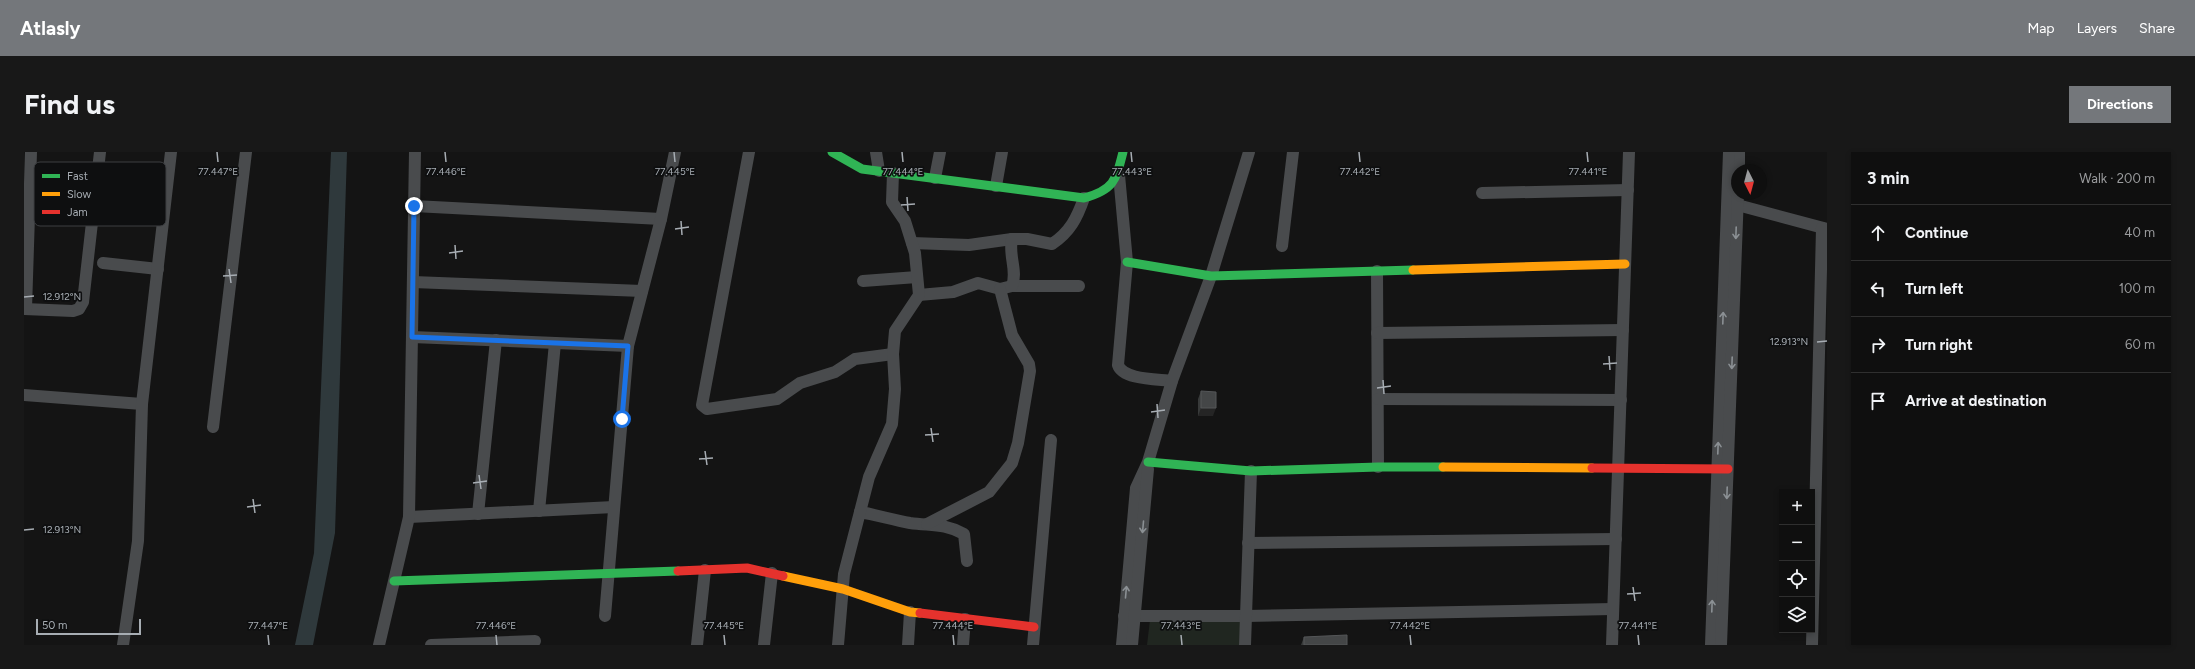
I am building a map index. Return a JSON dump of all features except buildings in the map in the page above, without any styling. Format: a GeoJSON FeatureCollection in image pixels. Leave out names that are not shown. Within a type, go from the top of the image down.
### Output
{"type":"FeatureCollection","features":[{"type":"Feature","properties":{"kind":"street"},"geometry":{"type":"LineString","coordinates":[[31,152],[25,309],[73,311],[79,309],[83,302],[92,226]]}},
{"type":"Feature","properties":{"kind":"street"},"geometry":{"type":"LineString","coordinates":[[99,162],[100,152]]}},
{"type":"Feature","properties":{"kind":"street"},"geometry":{"type":"LineString","coordinates":[[166,197],[171,152]]}},
{"type":"Feature","properties":{"kind":"street"},"geometry":{"type":"LineString","coordinates":[[213,427],[246,152]]}},
{"type":"Feature","properties":{"kind":"street"},"geometry":{"type":"LineString","coordinates":[[379,645],[409,517],[414,152]]}},
{"type":"Feature","properties":{"kind":"street"},"geometry":{"type":"LineString","coordinates":[[605,616],[628,346],[661,219],[675,152]]}},
{"type":"Feature","properties":{"kind":"street"},"geometry":{"type":"LineString","coordinates":[[749,152],[702,405],[707,409],[777,399],[800,383],[835,372],[855,359],[893,354]]}},
{"type":"Feature","properties":{"kind":"street"},"geometry":{"type":"LineString","coordinates":[[832,152],[862,169],[1084,198],[1100,195],[1110,188],[1119,175]]}},
{"type":"Feature","properties":{"kind":"street"},"geometry":{"type":"LineString","coordinates":[[876,152],[879,171]]}},
{"type":"Feature","properties":{"kind":"street"},"geometry":{"type":"LineString","coordinates":[[936,178],[940,152]]}},
{"type":"Feature","properties":{"kind":"street"},"geometry":{"type":"LineString","coordinates":[[996,186],[1002,152]]}},
{"type":"Feature","properties":{"kind":"street"},"geometry":{"type":"LineString","coordinates":[[1123,152],[1119,175],[1128,262],[1118,365],[1119,369],[1126,375],[1172,381]]}},
{"type":"Feature","properties":{"kind":"street"},"geometry":{"type":"LineString","coordinates":[[1132,645],[1129,616],[1136,488],[1148,462],[1172,381],[1211,276],[1248,152]]}},
{"type":"Feature","properties":{"kind":"street"},"geometry":{"type":"LineString","coordinates":[[1282,246],[1293,152]]}},
{"type":"Feature","properties":{"kind":"street"},"geometry":{"type":"LineString","coordinates":[[1612,645],[1629,152]]}},
{"type":"Feature","properties":{"kind":"street"},"geometry":{"type":"LineString","coordinates":[[1711,645],[1723,469],[1734,201],[1729,152]]}},
{"type":"Feature","properties":{"kind":"street"},"geometry":{"type":"LineString","coordinates":[[1739,152],[1739,164]]}},
{"type":"Feature","properties":{"kind":"street"},"geometry":{"type":"LineString","coordinates":[[838,645],[844,574],[869,477],[892,424],[895,389],[893,354],[895,330],[919,295],[912,243],[905,221],[892,202],[893,173]]}},
{"type":"Feature","properties":{"kind":"street"},"geometry":{"type":"LineString","coordinates":[[1482,193],[1628,190]]}},
{"type":"Feature","properties":{"kind":"street"},"geometry":{"type":"LineString","coordinates":[[912,243],[973,245],[1012,239],[1027,239],[1052,244],[1065,235],[1079,213],[1084,198]]}},
{"type":"Feature","properties":{"kind":"street"},"geometry":{"type":"LineString","coordinates":[[1734,201],[1825,228],[1812,645]]}},
{"type":"Feature","properties":{"kind":"street"},"geometry":{"type":"LineString","coordinates":[[414,206],[661,219]]}},
{"type":"Feature","properties":{"kind":"street"},"geometry":{"type":"LineString","coordinates":[[123,645],[138,541],[142,404],[163,226]]}},
{"type":"Feature","properties":{"kind":"street"},"geometry":{"type":"LineString","coordinates":[[1006,287],[1015,278],[1010,247],[1012,239]]}},
{"type":"Feature","properties":{"kind":"street"},"geometry":{"type":"LineString","coordinates":[[1128,262],[1211,276],[1625,264]]}},
{"type":"Feature","properties":{"kind":"street"},"geometry":{"type":"LineString","coordinates":[[103,263],[158,268]]}},
{"type":"Feature","properties":{"kind":"street"},"geometry":{"type":"LineString","coordinates":[[1377,271],[1378,466]]}},
{"type":"Feature","properties":{"kind":"street"},"geometry":{"type":"LineString","coordinates":[[863,281],[917,277]]}},
{"type":"Feature","properties":{"kind":"street"},"geometry":{"type":"LineString","coordinates":[[413,282],[642,291]]}},
{"type":"Feature","properties":{"kind":"street"},"geometry":{"type":"LineString","coordinates":[[919,295],[953,292],[978,283],[1006,287],[1079,286]]}},
{"type":"Feature","properties":{"kind":"street"},"geometry":{"type":"LineString","coordinates":[[928,524],[989,492],[1012,463],[1018,443],[1030,371],[1029,364],[1012,335],[1006,287]]}},
{"type":"Feature","properties":{"kind":"street"},"geometry":{"type":"LineString","coordinates":[[1378,333],[1623,330]]}},
{"type":"Feature","properties":{"kind":"street"},"geometry":{"type":"LineString","coordinates":[[412,337],[628,346]]}},
{"type":"Feature","properties":{"kind":"street"},"geometry":{"type":"LineString","coordinates":[[478,514],[496,340]]}},
{"type":"Feature","properties":{"kind":"street"},"geometry":{"type":"LineString","coordinates":[[539,511],[555,343]]}},
{"type":"Feature","properties":{"kind":"street"},"geometry":{"type":"LineString","coordinates":[[24,394],[142,404]]}},
{"type":"Feature","properties":{"kind":"street"},"geometry":{"type":"LineString","coordinates":[[1378,399],[1620,400]]}},
{"type":"Feature","properties":{"kind":"street"},"geometry":{"type":"LineString","coordinates":[[1033,645],[1051,440]]}},
{"type":"Feature","properties":{"kind":"street"},"geometry":{"type":"LineString","coordinates":[[1148,462],[1251,471],[1378,466],[1723,469]]}},
{"type":"Feature","properties":{"kind":"street"},"geometry":{"type":"LineString","coordinates":[[1122,645],[1129,616],[1148,462]]}},
{"type":"Feature","properties":{"kind":"street"},"geometry":{"type":"LineString","coordinates":[[1721,645],[1723,469]]}},
{"type":"Feature","properties":{"kind":"street"},"geometry":{"type":"LineString","coordinates":[[1246,645],[1251,471]]}},
{"type":"Feature","properties":{"kind":"street"},"geometry":{"type":"LineString","coordinates":[[409,517],[614,507]]}},
{"type":"Feature","properties":{"kind":"street"},"geometry":{"type":"LineString","coordinates":[[860,512],[911,523],[941,525],[964,534],[967,561]]}},
{"type":"Feature","properties":{"kind":"street"},"geometry":{"type":"LineString","coordinates":[[1248,543],[1616,539]]}},
{"type":"Feature","properties":{"kind":"street"},"geometry":{"type":"LineString","coordinates":[[394,581],[747,568],[843,589],[910,612],[1034,627]]}},
{"type":"Feature","properties":{"kind":"street"},"geometry":{"type":"LineString","coordinates":[[697,645],[704,570]]}},
{"type":"Feature","properties":{"kind":"street"},"geometry":{"type":"LineString","coordinates":[[764,645],[772,573]]}},
{"type":"Feature","properties":{"kind":"street"},"geometry":{"type":"LineString","coordinates":[[1129,616],[1246,616],[1613,609]]}},
{"type":"Feature","properties":{"kind":"street"},"geometry":{"type":"LineString","coordinates":[[908,645],[910,612]]}},
{"type":"Feature","properties":{"kind":"street"},"geometry":{"type":"LineString","coordinates":[[963,645],[965,619]]}},
{"type":"Feature","properties":{"kind":"street"},"geometry":{"type":"LineString","coordinates":[[431,645],[534,641]]}},
{"type":"Feature","properties":{"kind":"shaded area"},"geometry":{"type":"Polygon","coordinates":[[[331,152],[347,152],[335,533],[313,645],[295,645],[314,553],[331,152]]]}},
{"type":"Feature","properties":{"kind":"shaded area"},"geometry":{"type":"Polygon","coordinates":[[[1150,620],[1241,620],[1239,645],[1147,645],[1150,620]]]}},
{"type":"Feature","properties":{"kind":"traffic: fast"},"geometry":{"type":"LineString","coordinates":[[832,152],[862,169],[1084,198],[1094,195],[1108,187],[1115,177],[1123,152]]}},
{"type":"Feature","properties":{"kind":"traffic: fast"},"geometry":{"type":"LineString","coordinates":[[1127,262],[1211,276],[1413,270]]}},
{"type":"Feature","properties":{"kind":"traffic: fast"},"geometry":{"type":"LineString","coordinates":[[1148,462],[1251,471],[1378,467],[1443,467]]}},
{"type":"Feature","properties":{"kind":"traffic: fast"},"geometry":{"type":"LineString","coordinates":[[394,581],[678,571]]}},
{"type":"Feature","properties":{"kind":"traffic: slow"},"geometry":{"type":"LineString","coordinates":[[1413,270],[1625,264]]}},
{"type":"Feature","properties":{"kind":"traffic: slow"},"geometry":{"type":"LineString","coordinates":[[1443,467],[1592,468]]}},
{"type":"Feature","properties":{"kind":"traffic: slow"},"geometry":{"type":"LineString","coordinates":[[783,576],[843,589],[910,612],[920,613]]}},
{"type":"Feature","properties":{"kind":"traffic: jam"},"geometry":{"type":"LineString","coordinates":[[1592,468],[1728,469]]}},
{"type":"Feature","properties":{"kind":"traffic: jam"},"geometry":{"type":"LineString","coordinates":[[678,571],[747,568],[783,576]]}},
{"type":"Feature","properties":{"kind":"traffic: jam"},"geometry":{"type":"LineString","coordinates":[[920,613],[1034,627]]}},
{"type":"Feature","properties":{"kind":"route"},"geometry":{"type":"LineString","coordinates":[[414,206],[412,337],[628,346],[622,419]]}}]}
